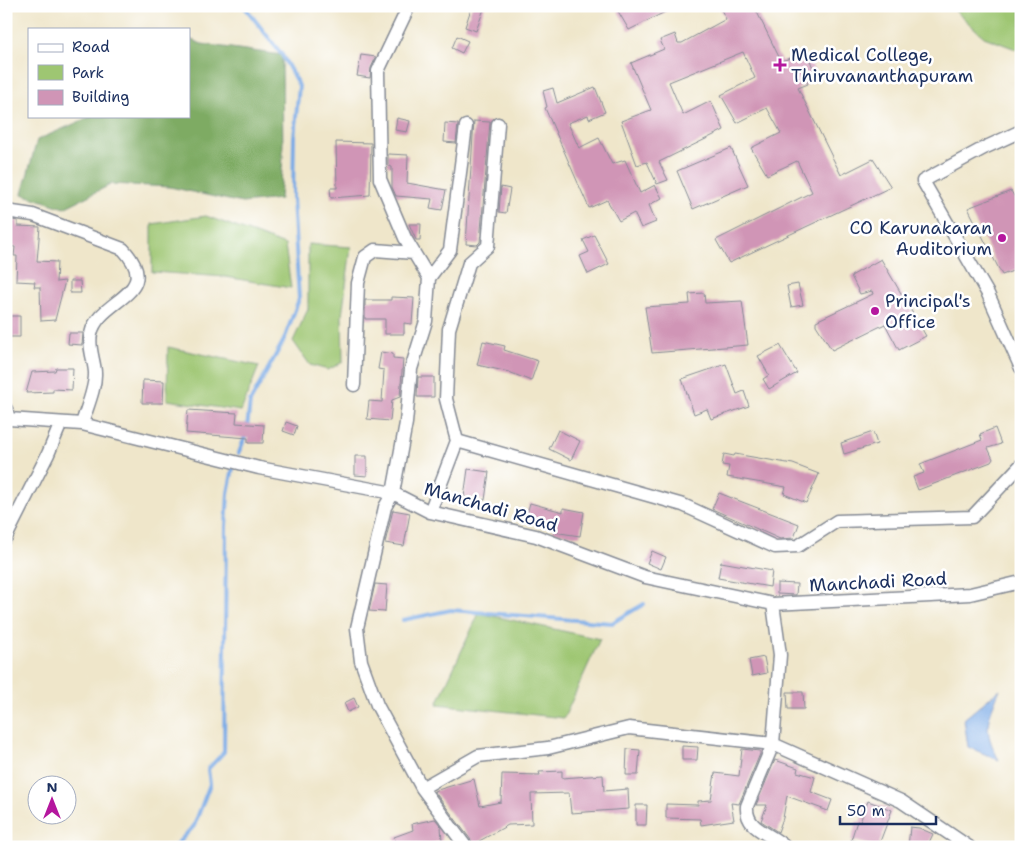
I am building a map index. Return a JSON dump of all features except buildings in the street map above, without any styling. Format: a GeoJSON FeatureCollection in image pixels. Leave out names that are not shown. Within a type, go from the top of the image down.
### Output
{"type":"FeatureCollection","features":[{"type":"Feature","properties":{"kind":"street"},"geometry":{"type":"LineString","coordinates":[[409,6],[378,70],[380,179],[405,238],[430,278]]}},
{"type":"Feature","properties":{"kind":"street"},"geometry":{"type":"LineString","coordinates":[[430,512],[457,441],[446,399],[449,329],[469,264],[488,246],[498,124]]}},
{"type":"Feature","properties":{"kind":"street"},"geometry":{"type":"LineString","coordinates":[[466,126],[450,250],[430,278],[426,320],[410,370],[406,423],[393,493],[385,508],[357,628],[361,661],[377,705],[422,788],[466,847]]}},
{"type":"Feature","properties":{"kind":"street"},"geometry":{"type":"LineString","coordinates":[[1021,131],[984,148],[922,181],[988,294],[1021,368]]}},
{"type":"Feature","properties":{"kind":"street"},"geometry":{"type":"LineString","coordinates":[[6,211],[33,215],[123,249],[130,256],[135,268],[137,278],[129,295],[116,302],[95,322],[91,334],[91,352],[95,373],[82,424]]}},
{"type":"Feature","properties":{"kind":"street"},"geometry":{"type":"LineString","coordinates":[[354,386],[358,283],[365,257],[375,250],[414,253]]}},
{"type":"Feature","properties":{"kind":"street","name":"Manchadi Road"},"geometry":{"type":"LineString","coordinates":[[7,416],[82,424],[259,468],[393,493],[430,512],[536,536],[645,577],[773,604],[970,594],[1021,582]]}},
{"type":"Feature","properties":{"kind":"street"},"geometry":{"type":"LineString","coordinates":[[6,537],[48,454],[61,423]]}},
{"type":"Feature","properties":{"kind":"street"},"geometry":{"type":"LineString","coordinates":[[457,441],[683,505],[775,547],[798,546],[837,520],[972,517],[1021,465]]}},
{"type":"Feature","properties":{"kind":"street"},"geometry":{"type":"LineString","coordinates":[[773,604],[780,655],[773,744],[748,806],[747,813],[752,825],[785,847]]}},
{"type":"Feature","properties":{"kind":"street"},"geometry":{"type":"LineString","coordinates":[[422,788],[478,756],[548,748],[629,728],[773,744],[901,801],[969,847]]}},
{"type":"Feature","properties":{"kind":"green space"},"geometry":{"type":"Polygon","coordinates":[[[950,6],[1021,6],[1021,51],[984,37],[950,6]]]}},
{"type":"Feature","properties":{"kind":"green space"},"geometry":{"type":"Polygon","coordinates":[[[190,39],[202,44],[282,55],[283,156],[280,199],[242,203],[170,187],[112,184],[64,208],[22,194],[37,140],[87,118],[190,118],[190,39]]]}},
{"type":"Feature","properties":{"kind":"green space"},"geometry":{"type":"Polygon","coordinates":[[[206,216],[285,245],[291,288],[226,277],[152,272],[152,224],[206,216]]]}},
{"type":"Feature","properties":{"kind":"green space"},"geometry":{"type":"Polygon","coordinates":[[[308,244],[351,247],[342,316],[343,362],[328,370],[310,365],[293,341],[308,309],[308,244]]]}},
{"type":"Feature","properties":{"kind":"green space"},"geometry":{"type":"Polygon","coordinates":[[[168,347],[259,366],[241,411],[167,400],[168,347]]]}},
{"type":"Feature","properties":{"kind":"green space"},"geometry":{"type":"Polygon","coordinates":[[[479,613],[600,639],[564,718],[437,704],[479,613]]]}},
{"type":"Feature","properties":{"kind":"water"},"geometry":{"type":"Polygon","coordinates":[[[1000,689],[988,724],[990,740],[999,760],[968,747],[964,719],[1000,689]]]}},
{"type":"Feature","properties":{"kind":"waterway"},"geometry":{"type":"LineString","coordinates":[[244,6],[282,55],[299,86],[294,138],[293,198],[299,299],[284,340],[250,402],[247,428]]}},
{"type":"Feature","properties":{"kind":"waterway"},"geometry":{"type":"LineString","coordinates":[[239,453],[246,434]]}},
{"type":"Feature","properties":{"kind":"waterway"},"geometry":{"type":"LineString","coordinates":[[174,847],[194,826],[210,784],[208,769],[224,752],[226,526],[228,493],[233,468]]}},
{"type":"Feature","properties":{"kind":"waterway"},"geometry":{"type":"LineString","coordinates":[[403,620],[451,610],[612,623],[644,604]]}},
{"type":"Feature","properties":{"kind":"place","name":"Medical College, Thiruvananthapuram"},"geometry":{"type":"Point","coordinates":[780,65]}},
{"type":"Feature","properties":{"kind":"place","name":"CO Karunakaran Auditorium"},"geometry":{"type":"Point","coordinates":[1002,238]}},
{"type":"Feature","properties":{"kind":"place","name":"Principal's Office"},"geometry":{"type":"Point","coordinates":[875,311]}}]}
